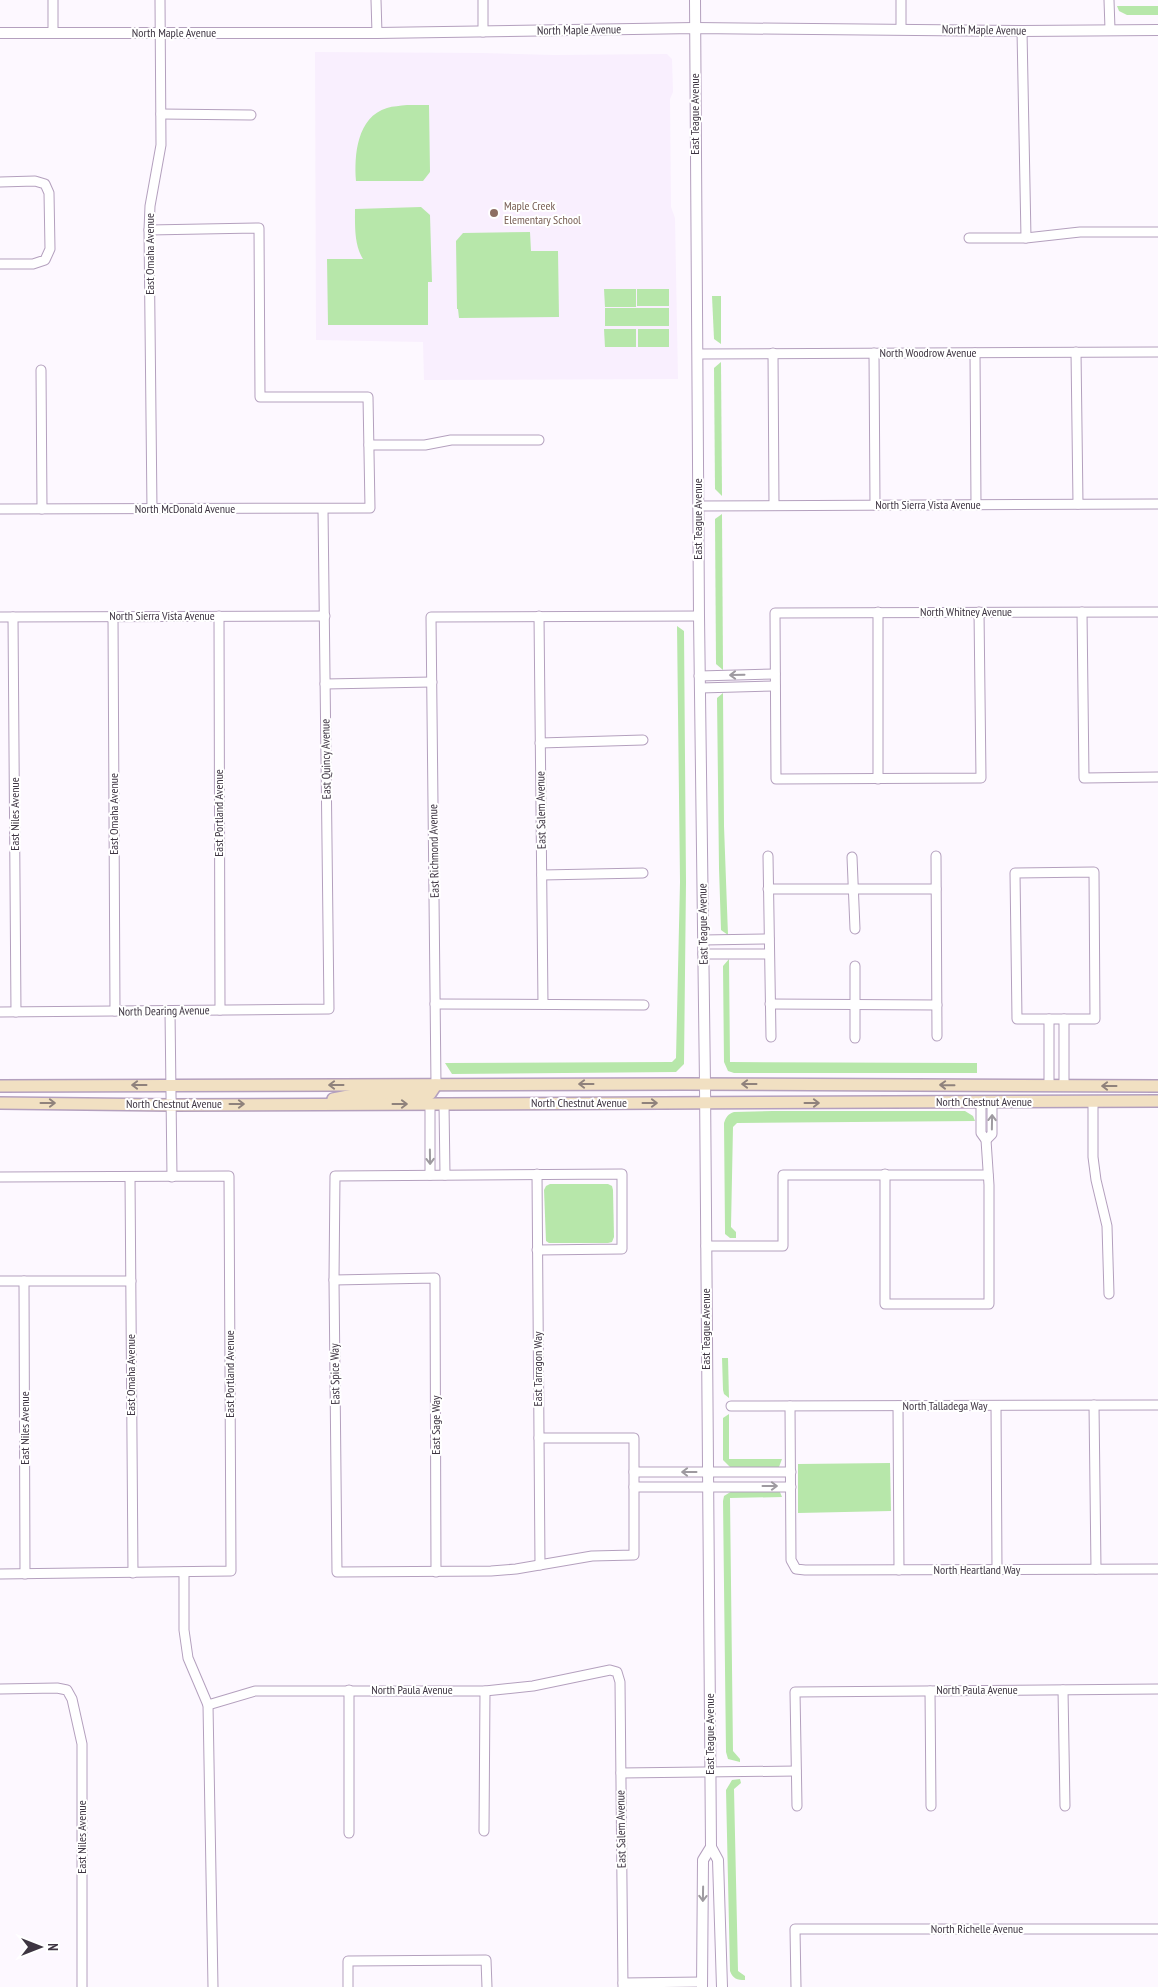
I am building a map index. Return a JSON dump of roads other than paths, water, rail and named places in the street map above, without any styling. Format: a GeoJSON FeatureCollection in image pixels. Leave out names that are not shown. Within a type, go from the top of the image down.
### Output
{"type":"FeatureCollection","features":[{"type":"Feature","properties":{"kind":"main road","name":"North Chestnut Avenue"},"geometry":{"type":"LineString","coordinates":[[0,1086],[705,1084],[1158,1086]]}},
{"type":"Feature","properties":{"kind":"main road"},"geometry":{"type":"LineString","coordinates":[[302,1104],[359,1094],[430,1094],[436,1085]]}},
{"type":"Feature","properties":{"kind":"main road"},"geometry":{"type":"LineString","coordinates":[[987,1102],[982,1098],[992,1092],[1043,1092],[1064,1086]]}},
{"type":"Feature","properties":{"kind":"main road","name":"North Chestnut Avenue"},"geometry":{"type":"LineString","coordinates":[[0,1103],[171,1105],[1158,1101]]}},
{"type":"Feature","properties":{"kind":"street"},"geometry":{"type":"LineString","coordinates":[[52,0],[53,33]]}},
{"type":"Feature","properties":{"kind":"street","name":"East Omaha Avenue"},"geometry":{"type":"LineString","coordinates":[[152,509],[149,230],[150,206],[161,145],[160,0]]}},
{"type":"Feature","properties":{"kind":"street"},"geometry":{"type":"LineString","coordinates":[[376,0],[377,33]]}},
{"type":"Feature","properties":{"kind":"street"},"geometry":{"type":"LineString","coordinates":[[482,0],[483,32]]}},
{"type":"Feature","properties":{"kind":"street","name":"East Teague Avenue"},"geometry":{"type":"LineString","coordinates":[[694,0],[711,1847],[718,1860],[722,1987]]}},
{"type":"Feature","properties":{"kind":"street"},"geometry":{"type":"LineString","coordinates":[[901,0],[902,29]]}},
{"type":"Feature","properties":{"kind":"street"},"geometry":{"type":"LineString","coordinates":[[1109,0],[1110,29]]}},
{"type":"Feature","properties":{"kind":"street","name":"North Maple Avenue"},"geometry":{"type":"LineString","coordinates":[[0,33],[377,33],[695,28],[1022,31],[1158,30]]}},
{"type":"Feature","properties":{"kind":"street"},"geometry":{"type":"LineString","coordinates":[[1022,31],[1026,238]]}},
{"type":"Feature","properties":{"kind":"street"},"geometry":{"type":"LineString","coordinates":[[161,114],[251,114]]}},
{"type":"Feature","properties":{"kind":"street"},"geometry":{"type":"LineString","coordinates":[[0,182],[35,181],[45,184],[49,193],[50,249],[45,260],[33,264],[0,264]]}},
{"type":"Feature","properties":{"kind":"street"},"geometry":{"type":"LineString","coordinates":[[149,230],[259,228],[260,397],[368,397],[369,445],[425,445],[451,440],[539,440]]}},
{"type":"Feature","properties":{"kind":"street"},"geometry":{"type":"LineString","coordinates":[[969,238],[1026,238],[1080,232],[1158,232]]}},
{"type":"Feature","properties":{"kind":"street"},"geometry":{"type":"LineString","coordinates":[[1076,352],[1078,504]]}},
{"type":"Feature","properties":{"kind":"street","name":"North Woodrow Avenue"},"geometry":{"type":"LineString","coordinates":[[698,354],[1158,352]]}},
{"type":"Feature","properties":{"kind":"street"},"geometry":{"type":"LineString","coordinates":[[773,353],[774,505]]}},
{"type":"Feature","properties":{"kind":"street"},"geometry":{"type":"LineString","coordinates":[[874,353],[875,505]]}},
{"type":"Feature","properties":{"kind":"street"},"geometry":{"type":"LineString","coordinates":[[975,353],[976,505]]}},
{"type":"Feature","properties":{"kind":"street"},"geometry":{"type":"LineString","coordinates":[[41,370],[42,509]]}},
{"type":"Feature","properties":{"kind":"street","name":"North McDonald Avenue"},"geometry":{"type":"LineString","coordinates":[[0,509],[370,508],[369,445]]}},
{"type":"Feature","properties":{"kind":"street","name":"North Sierra Vista Avenue"},"geometry":{"type":"LineString","coordinates":[[698,506],[1158,504]]}},
{"type":"Feature","properties":{"kind":"street","name":"East Quincy Avenue"},"geometry":{"type":"LineString","coordinates":[[324,509],[329,1009]]}},
{"type":"Feature","properties":{"kind":"street"},"geometry":{"type":"LineString","coordinates":[[878,612],[878,779]]}},
{"type":"Feature","properties":{"kind":"street"},"geometry":{"type":"LineString","coordinates":[[699,676],[775,674],[776,779],[981,778],[979,612]]}},
{"type":"Feature","properties":{"kind":"street"},"geometry":{"type":"LineString","coordinates":[[1082,612],[1084,778],[1158,777]]}},
{"type":"Feature","properties":{"kind":"street","name":"North Whitney Avenue"},"geometry":{"type":"LineString","coordinates":[[775,674],[775,614],[1158,612]]}},
{"type":"Feature","properties":{"kind":"street","name":"East Omaha Avenue"},"geometry":{"type":"LineString","coordinates":[[113,616],[115,1011]]}},
{"type":"Feature","properties":{"kind":"street","name":"East Portland Avenue"},"geometry":{"type":"LineString","coordinates":[[219,616],[220,1010]]}},
{"type":"Feature","properties":{"kind":"street","name":"North Sierra Vista Avenue"},"geometry":{"type":"LineString","coordinates":[[0,617],[325,616]]}},
{"type":"Feature","properties":{"kind":"street"},"geometry":{"type":"LineString","coordinates":[[539,616],[699,616]]}},
{"type":"Feature","properties":{"kind":"street","name":"East Richmond Avenue"},"geometry":{"type":"LineString","coordinates":[[436,1085],[432,617],[539,616]]}},
{"type":"Feature","properties":{"kind":"street","name":"East Salem Avenue"},"geometry":{"type":"LineString","coordinates":[[539,616],[543,1004]]}},
{"type":"Feature","properties":{"kind":"street","name":"East Niles Avenue"},"geometry":{"type":"LineString","coordinates":[[13,617],[16,1012]]}},
{"type":"Feature","properties":{"kind":"street"},"geometry":{"type":"LineString","coordinates":[[325,684],[432,682]]}},
{"type":"Feature","properties":{"kind":"street"},"geometry":{"type":"LineString","coordinates":[[700,688],[775,686]]}},
{"type":"Feature","properties":{"kind":"street"},"geometry":{"type":"LineString","coordinates":[[540,743],[642,740]]}},
{"type":"Feature","properties":{"kind":"street"},"geometry":{"type":"LineString","coordinates":[[768,856],[771,1037]]}},
{"type":"Feature","properties":{"kind":"street"},"geometry":{"type":"LineString","coordinates":[[936,856],[937,1036]]}},
{"type":"Feature","properties":{"kind":"street"},"geometry":{"type":"LineString","coordinates":[[852,857],[855,929]]}},
{"type":"Feature","properties":{"kind":"street"},"geometry":{"type":"LineString","coordinates":[[1094,872],[1095,1018],[1064,1019],[1017,1019],[1015,873],[1094,872]]}},
{"type":"Feature","properties":{"kind":"street"},"geometry":{"type":"LineString","coordinates":[[542,875],[643,873]]}},
{"type":"Feature","properties":{"kind":"street"},"geometry":{"type":"LineString","coordinates":[[768,889],[936,889]]}},
{"type":"Feature","properties":{"kind":"street"},"geometry":{"type":"LineString","coordinates":[[703,940],[769,939]]}},
{"type":"Feature","properties":{"kind":"street"},"geometry":{"type":"LineString","coordinates":[[742,940],[743,954]]}},
{"type":"Feature","properties":{"kind":"street"},"geometry":{"type":"LineString","coordinates":[[703,954],[769,954]]}},
{"type":"Feature","properties":{"kind":"street"},"geometry":{"type":"LineString","coordinates":[[854,1038],[855,966]]}},
{"type":"Feature","properties":{"kind":"street"},"geometry":{"type":"LineString","coordinates":[[435,1004],[644,1005]]}},
{"type":"Feature","properties":{"kind":"street"},"geometry":{"type":"LineString","coordinates":[[770,1004],[937,1005]]}},
{"type":"Feature","properties":{"kind":"street","name":"North Dearing Avenue"},"geometry":{"type":"LineString","coordinates":[[0,1012],[329,1009]]}},
{"type":"Feature","properties":{"kind":"street"},"geometry":{"type":"LineString","coordinates":[[0,1177],[172,1177],[170,1011]]}},
{"type":"Feature","properties":{"kind":"street"},"geometry":{"type":"LineString","coordinates":[[1049,1019],[1050,1086]]}},
{"type":"Feature","properties":{"kind":"street"},"geometry":{"type":"LineString","coordinates":[[1064,1019],[1064,1086]]}},
{"type":"Feature","properties":{"kind":"street"},"geometry":{"type":"LineString","coordinates":[[1049,1045],[1064,1045]]}},
{"type":"Feature","properties":{"kind":"street"},"geometry":{"type":"LineString","coordinates":[[885,1174],[885,1304],[989,1304],[988,1175],[986,1140],[981,1133],[987,1102]]}},
{"type":"Feature","properties":{"kind":"street"},"geometry":{"type":"LineString","coordinates":[[1094,1102],[1093,1158],[1107,1226],[1109,1294]]}},
{"type":"Feature","properties":{"kind":"street"},"geometry":{"type":"LineString","coordinates":[[430,1104],[430,1175],[622,1174],[622,1249],[538,1250]]}},
{"type":"Feature","properties":{"kind":"street"},"geometry":{"type":"LineString","coordinates":[[444,1104],[445,1175]]}},
{"type":"Feature","properties":{"kind":"street"},"geometry":{"type":"LineString","coordinates":[[430,1133],[444,1133]]}},
{"type":"Feature","properties":{"kind":"street","name":"East Tarragon Way"},"geometry":{"type":"LineString","coordinates":[[537,1174],[540,1564]]}},
{"type":"Feature","properties":{"kind":"street","name":"East Spice Way"},"geometry":{"type":"LineString","coordinates":[[430,1175],[335,1176],[334,1280],[337,1572],[436,1572]]}},
{"type":"Feature","properties":{"kind":"street"},"geometry":{"type":"LineString","coordinates":[[706,1246],[783,1246],[783,1175],[988,1175]]}},
{"type":"Feature","properties":{"kind":"street","name":"East Portland Avenue"},"geometry":{"type":"LineString","coordinates":[[172,1177],[229,1176],[231,1571],[184,1572]]}},
{"type":"Feature","properties":{"kind":"street","name":"East Omaha Avenue"},"geometry":{"type":"LineString","coordinates":[[130,1177],[133,1572]]}},
{"type":"Feature","properties":{"kind":"street","name":"East Sage Way"},"geometry":{"type":"LineString","coordinates":[[334,1280],[434,1278],[436,1572]]}},
{"type":"Feature","properties":{"kind":"street"},"geometry":{"type":"LineString","coordinates":[[0,1282],[130,1281]]}},
{"type":"Feature","properties":{"kind":"street","name":"East Niles Avenue"},"geometry":{"type":"LineString","coordinates":[[24,1282],[25,1574]]}},
{"type":"Feature","properties":{"kind":"street"},"geometry":{"type":"LineString","coordinates":[[1094,1405],[1096,1569]]}},
{"type":"Feature","properties":{"kind":"street","name":"North Talladega Way"},"geometry":{"type":"LineString","coordinates":[[731,1406],[1158,1405]]}},
{"type":"Feature","properties":{"kind":"street"},"geometry":{"type":"LineString","coordinates":[[634,1487],[790,1487],[790,1406]]}},
{"type":"Feature","properties":{"kind":"street"},"geometry":{"type":"LineString","coordinates":[[898,1406],[899,1570]]}},
{"type":"Feature","properties":{"kind":"street"},"geometry":{"type":"LineString","coordinates":[[996,1406],[997,1570]]}},
{"type":"Feature","properties":{"kind":"street"},"geometry":{"type":"LineString","coordinates":[[436,1572],[491,1571],[592,1556],[634,1555],[634,1438],[539,1438]]}},
{"type":"Feature","properties":{"kind":"street"},"geometry":{"type":"LineString","coordinates":[[634,1472],[790,1472]]}},
{"type":"Feature","properties":{"kind":"street"},"geometry":{"type":"LineString","coordinates":[[672,1472],[672,1486]]}},
{"type":"Feature","properties":{"kind":"street"},"geometry":{"type":"LineString","coordinates":[[751,1472],[752,1486]]}},
{"type":"Feature","properties":{"kind":"street","name":"North Heartland Way"},"geometry":{"type":"LineString","coordinates":[[790,1487],[791,1560],[796,1569],[1158,1569]]}},
{"type":"Feature","properties":{"kind":"street"},"geometry":{"type":"LineString","coordinates":[[0,1574],[184,1572],[184,1630],[188,1658],[208,1705],[213,1987]]}},
{"type":"Feature","properties":{"kind":"street","name":"North Paula Avenue"},"geometry":{"type":"LineString","coordinates":[[208,1705],[255,1691],[485,1691],[533,1686],[610,1670],[617,1672]]}},
{"type":"Feature","properties":{"kind":"street","name":"East Salem Avenue"},"geometry":{"type":"LineString","coordinates":[[617,1672],[620,1682],[623,1985]]}},
{"type":"Feature","properties":{"kind":"street","name":"East Niles Avenue"},"geometry":{"type":"LineString","coordinates":[[0,1689],[58,1688],[67,1690],[72,1699],[82,1744],[82,1987]]}},
{"type":"Feature","properties":{"kind":"street","name":"North Paula Avenue"},"geometry":{"type":"LineString","coordinates":[[796,1771],[795,1692],[1158,1689]]}},
{"type":"Feature","properties":{"kind":"street"},"geometry":{"type":"LineString","coordinates":[[349,1690],[349,1833]]}},
{"type":"Feature","properties":{"kind":"street"},"geometry":{"type":"LineString","coordinates":[[1062,1690],[1065,1806]]}},
{"type":"Feature","properties":{"kind":"street"},"geometry":{"type":"LineString","coordinates":[[484,1830],[485,1691]]}},
{"type":"Feature","properties":{"kind":"street"},"geometry":{"type":"LineString","coordinates":[[930,1691],[930,1806]]}},
{"type":"Feature","properties":{"kind":"street"},"geometry":{"type":"LineString","coordinates":[[621,1773],[796,1771],[796,1806]]}},
{"type":"Feature","properties":{"kind":"street","name":"East Teague Avenue"},"geometry":{"type":"LineString","coordinates":[[702,1984],[703,1860],[711,1847]]}},
{"type":"Feature","properties":{"kind":"street","name":"North Richelle Avenue"},"geometry":{"type":"LineString","coordinates":[[796,1987],[795,1930],[1158,1930]]}},
{"type":"Feature","properties":{"kind":"street"},"geometry":{"type":"LineString","coordinates":[[348,1987],[348,1961],[486,1960],[487,1987]]}},
{"type":"Feature","properties":{"kind":"street"},"geometry":{"type":"LineString","coordinates":[[623,1985],[702,1984]]}},
{"type":"Feature","properties":{"kind":"place","name":"Maple Creek Elementary School"},"geometry":{"type":"Point","coordinates":[494,213]}}]}
